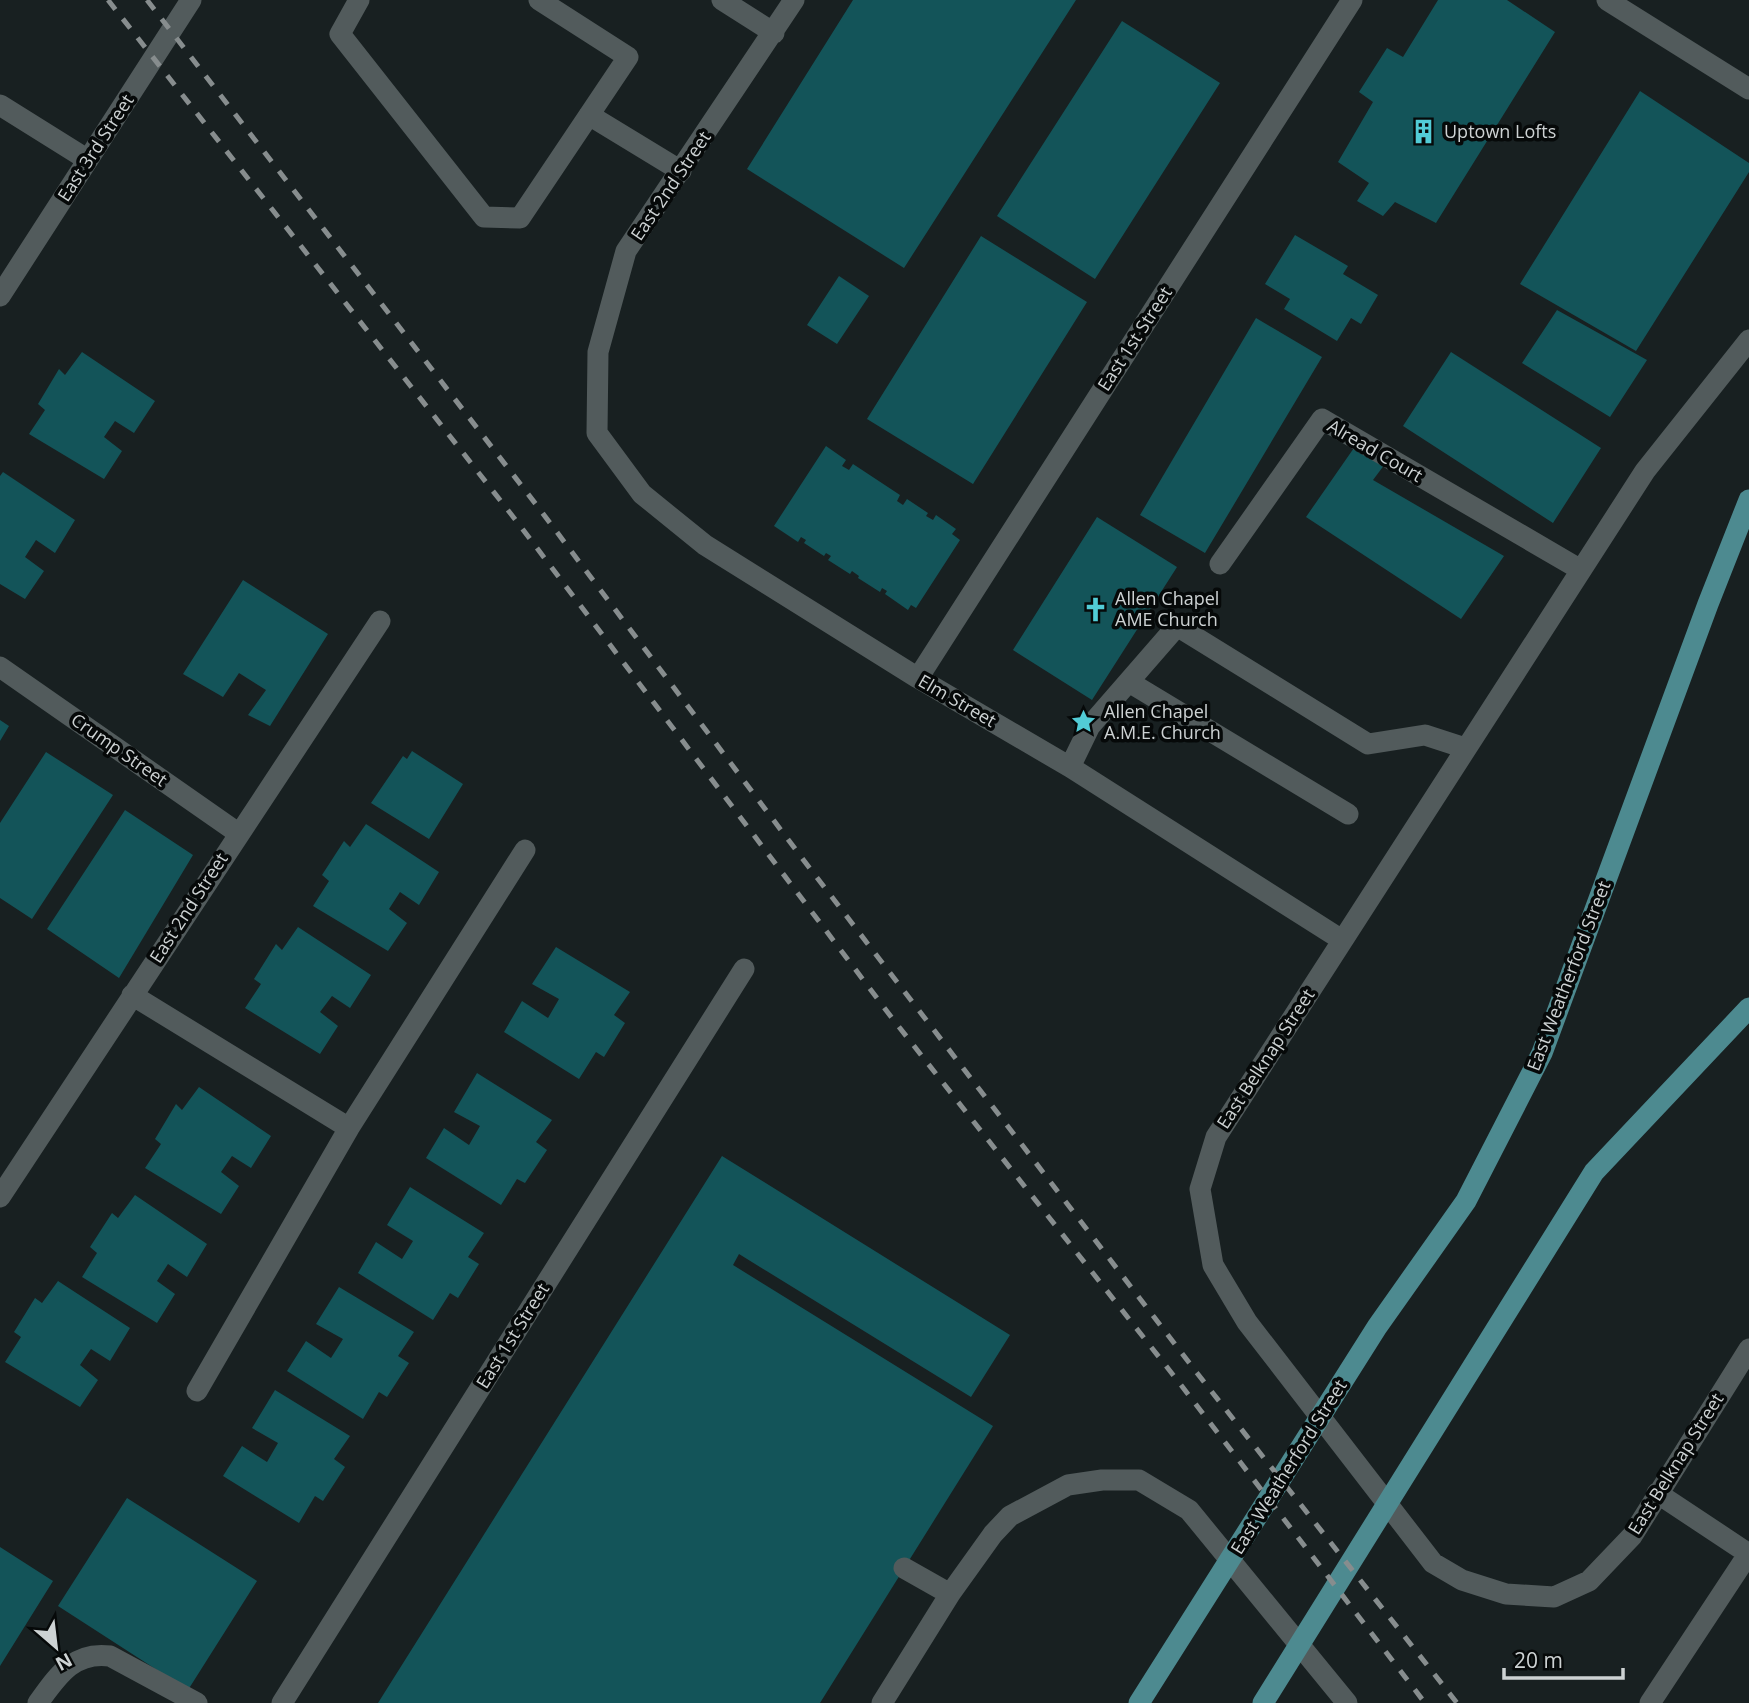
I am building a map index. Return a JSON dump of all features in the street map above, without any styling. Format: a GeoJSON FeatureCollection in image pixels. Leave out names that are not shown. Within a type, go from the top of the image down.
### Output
{"type":"FeatureCollection","features":[{"type":"Feature","properties":{"kind":"main road","name":"East Weatherford Street"},"geometry":{"type":"LineString","coordinates":[[1141,1701],[1377,1327],[1466,1201],[1542,1053],[1749,500]]}},
{"type":"Feature","properties":{"kind":"main road"},"geometry":{"type":"LineString","coordinates":[[1263,1703],[1594,1172],[1749,1008]]}},
{"type":"Feature","properties":{"kind":"street","name":"East 3rd Street"},"geometry":{"type":"LineString","coordinates":[[0,296],[191,0]]}},
{"type":"Feature","properties":{"kind":"street"},"geometry":{"type":"LineString","coordinates":[[359,0],[340,34],[484,217],[520,218],[628,57],[539,0]]}},
{"type":"Feature","properties":{"kind":"street"},"geometry":{"type":"LineString","coordinates":[[722,0],[774,33]]}},
{"type":"Feature","properties":{"kind":"street","name":"East 2nd Street"},"geometry":{"type":"LineString","coordinates":[[597,433],[598,352],[626,251],[794,0]]}},
{"type":"Feature","properties":{"kind":"street","name":"East 1st Street"},"geometry":{"type":"LineString","coordinates":[[918,678],[1352,0]]}},
{"type":"Feature","properties":{"kind":"street"},"geometry":{"type":"LineString","coordinates":[[1607,0],[1749,89]]}},
{"type":"Feature","properties":{"kind":"street"},"geometry":{"type":"LineString","coordinates":[[0,105],[88,160]]}},
{"type":"Feature","properties":{"kind":"street"},"geometry":{"type":"LineString","coordinates":[[589,115],[681,171]]}},
{"type":"Feature","properties":{"kind":"street"},"geometry":{"type":"LineString","coordinates":[[1342,940],[1646,471],[1749,341]]}},
{"type":"Feature","properties":{"kind":"street","name":"Alread Court"},"geometry":{"type":"LineString","coordinates":[[1220,564],[1322,419],[1581,570]]}},
{"type":"Feature","properties":{"kind":"street","name":"Elm Street"},"geometry":{"type":"LineString","coordinates":[[597,433],[642,494],[705,545],[918,678],[1070,767],[1342,940]]}},
{"type":"Feature","properties":{"kind":"street","name":"East 2nd Street"},"geometry":{"type":"LineString","coordinates":[[0,1197],[380,621]]}},
{"type":"Feature","properties":{"kind":"street"},"geometry":{"type":"LineString","coordinates":[[1070,767],[1090,726],[1177,626],[1368,744],[1425,735],[1465,748]]}},
{"type":"Feature","properties":{"kind":"street","name":"Crump Street"},"geometry":{"type":"LineString","coordinates":[[0,667],[238,833]]}},
{"type":"Feature","properties":{"kind":"street"},"geometry":{"type":"LineString","coordinates":[[1129,682],[1348,814]]}},
{"type":"Feature","properties":{"kind":"street"},"geometry":{"type":"LineString","coordinates":[[197,1391],[349,1128],[525,850]]}},
{"type":"Feature","properties":{"kind":"street","name":"East Belknap Street"},"geometry":{"type":"LineString","coordinates":[[1342,940],[1216,1137],[1200,1189],[1213,1265],[1247,1322],[1433,1563],[1462,1580],[1506,1594],[1554,1597],[1589,1581],[1632,1536],[1749,1349]]}},
{"type":"Feature","properties":{"kind":"street","name":"East 1st Street"},"geometry":{"type":"LineString","coordinates":[[282,1703],[744,969]]}},
{"type":"Feature","properties":{"kind":"street"},"geometry":{"type":"LineString","coordinates":[[132,995],[349,1128]]}},
{"type":"Feature","properties":{"kind":"street","name":"East Weatherford Street"},"geometry":{"type":"LineString","coordinates":[[882,1703],[950,1594],[993,1534],[1010,1516],[1068,1485],[1102,1480],[1139,1480],[1189,1510],[1347,1703]]}},
{"type":"Feature","properties":{"kind":"street"},"geometry":{"type":"LineString","coordinates":[[1650,1703],[1749,1553],[1657,1493]]}},
{"type":"Feature","properties":{"kind":"street"},"geometry":{"type":"LineString","coordinates":[[904,1568],[950,1594]]}},
{"type":"Feature","properties":{"kind":"street"},"geometry":{"type":"LineString","coordinates":[[38,1703],[62,1670],[96,1654],[110,1656],[197,1703]]}},
{"type":"Feature","properties":{"kind":"building"},"geometry":{"type":"Polygon","coordinates":[[[853,0],[1076,0],[904,268],[747,169],[853,0]]]}},
{"type":"Feature","properties":{"kind":"building","name":"Uptown Lofts"},"geometry":{"type":"Polygon","coordinates":[[[1438,0],[1507,0],[1555,32],[1436,223],[1395,202],[1383,216],[1357,201],[1369,183],[1338,162],[1373,102],[1359,92],[1387,48],[1403,57],[1438,0]]]}},
{"type":"Feature","properties":{"kind":"building"},"geometry":{"type":"Polygon","coordinates":[[[1122,21],[1220,83],[1095,279],[997,216],[1122,21]]]}},
{"type":"Feature","properties":{"kind":"building"},"geometry":{"type":"Polygon","coordinates":[[[1640,91],[1749,163],[1749,172],[1636,351],[1520,284],[1640,91]]]}},
{"type":"Feature","properties":{"kind":"building"},"geometry":{"type":"Polygon","coordinates":[[[1295,235],[1348,266],[1343,274],[1378,295],[1361,324],[1351,318],[1337,341],[1284,309],[1290,299],[1265,284],[1295,235]]]}},
{"type":"Feature","properties":{"kind":"building"},"geometry":{"type":"Polygon","coordinates":[[[981,236],[1087,302],[973,484],[867,419],[981,236]]]}},
{"type":"Feature","properties":{"kind":"building"},"geometry":{"type":"Polygon","coordinates":[[[839,276],[869,296],[837,344],[807,325],[839,276]]]}},
{"type":"Feature","properties":{"kind":"building"},"geometry":{"type":"Polygon","coordinates":[[[1557,310],[1647,360],[1610,417],[1522,363],[1557,310]]]}},
{"type":"Feature","properties":{"kind":"building"},"geometry":{"type":"Polygon","coordinates":[[[1256,318],[1322,357],[1205,553],[1140,515],[1256,318]]]}},
{"type":"Feature","properties":{"kind":"building"},"geometry":{"type":"Polygon","coordinates":[[[82,352],[155,401],[134,433],[115,421],[104,437],[122,451],[104,479],[29,434],[45,410],[38,404],[59,369],[65,375],[82,352]]]}},
{"type":"Feature","properties":{"kind":"building"},"geometry":{"type":"Polygon","coordinates":[[[1451,352],[1601,448],[1553,523],[1403,426],[1451,352]]]}},
{"type":"Feature","properties":{"kind":"building"},"geometry":{"type":"Polygon","coordinates":[[[1356,445],[1385,464],[1373,480],[1504,556],[1461,619],[1306,517],[1356,445]]]}},
{"type":"Feature","properties":{"kind":"building"},"geometry":{"type":"Polygon","coordinates":[[[826,446],[846,460],[842,466],[849,470],[853,464],[900,495],[897,501],[903,505],[907,499],[928,513],[926,516],[933,520],[936,515],[956,529],[952,534],[960,540],[916,608],[911,605],[908,610],[885,594],[887,591],[882,588],[880,592],[852,571],[850,574],[828,560],[831,556],[826,553],[824,556],[804,543],[806,540],[801,537],[798,542],[774,526],[826,446]]]}},
{"type":"Feature","properties":{"kind":"building"},"geometry":{"type":"Polygon","coordinates":[[[3,472],[75,520],[55,553],[36,540],[25,557],[44,571],[25,599],[0,584],[0,476],[3,472]]]}},
{"type":"Feature","properties":{"kind":"building","name":"Allen Chapel AME Church"},"geometry":{"type":"Polygon","coordinates":[[[1097,517],[1177,567],[1092,700],[1013,650],[1097,517]]]}},
{"type":"Feature","properties":{"kind":"building"},"geometry":{"type":"Polygon","coordinates":[[[243,580],[328,634],[270,726],[248,715],[266,690],[239,673],[223,697],[183,674],[243,580]]]}},
{"type":"Feature","properties":{"kind":"building"},"geometry":{"type":"Polygon","coordinates":[[[0,720],[9,726],[0,741],[0,720]]]}},
{"type":"Feature","properties":{"kind":"building"},"geometry":{"type":"Polygon","coordinates":[[[412,751],[463,784],[429,839],[371,803],[403,756],[407,759],[412,751]]]}},
{"type":"Feature","properties":{"kind":"building"},"geometry":{"type":"Polygon","coordinates":[[[46,752],[113,795],[32,919],[0,898],[0,823],[46,752]]]}},
{"type":"Feature","properties":{"kind":"building"},"geometry":{"type":"Polygon","coordinates":[[[125,810],[193,855],[119,978],[47,929],[125,810]]]}},
{"type":"Feature","properties":{"kind":"building"},"geometry":{"type":"Polygon","coordinates":[[[366,824],[439,872],[419,905],[400,892],[389,909],[407,923],[388,951],[313,906],[329,881],[322,875],[344,841],[350,847],[366,824]]]}},
{"type":"Feature","properties":{"kind":"building"},"geometry":{"type":"Polygon","coordinates":[[[298,927],[371,975],[350,1008],[332,996],[320,1012],[338,1026],[320,1054],[245,1008],[261,984],[254,979],[276,944],[282,950],[298,927]]]}},
{"type":"Feature","properties":{"kind":"building"},"geometry":{"type":"Polygon","coordinates":[[[556,947],[630,992],[614,1015],[625,1023],[604,1057],[596,1052],[579,1079],[504,1032],[522,1001],[548,1018],[559,999],[532,984],[556,947]]]}},
{"type":"Feature","properties":{"kind":"building"},"geometry":{"type":"Polygon","coordinates":[[[477,1073],[552,1120],[536,1142],[547,1150],[525,1183],[517,1179],[501,1205],[426,1158],[444,1128],[469,1145],[480,1126],[454,1112],[477,1073]]]}},
{"type":"Feature","properties":{"kind":"building"},"geometry":{"type":"Polygon","coordinates":[[[199,1087],[271,1136],[251,1168],[232,1156],[221,1172],[239,1186],[221,1214],[145,1168],[161,1144],[155,1139],[176,1104],[182,1110],[199,1087]]]}},
{"type":"Feature","properties":{"kind":"building"},"geometry":{"type":"Polygon","coordinates":[[[722,1156],[1010,1335],[971,1397],[739,1254],[733,1265],[993,1426],[820,1703],[378,1703],[722,1156]]]}},
{"type":"Feature","properties":{"kind":"building"},"geometry":{"type":"Polygon","coordinates":[[[410,1187],[484,1233],[468,1257],[479,1264],[458,1298],[450,1293],[433,1320],[358,1273],[376,1242],[402,1259],[413,1241],[387,1225],[410,1187]]]}},
{"type":"Feature","properties":{"kind":"building"},"geometry":{"type":"Polygon","coordinates":[[[135,1195],[207,1244],[187,1277],[168,1264],[157,1281],[175,1294],[157,1323],[82,1277],[97,1253],[90,1247],[112,1213],[118,1218],[135,1195]]]}},
{"type":"Feature","properties":{"kind":"building"},"geometry":{"type":"Polygon","coordinates":[[[58,1281],[130,1328],[110,1361],[91,1349],[80,1365],[98,1380],[80,1407],[5,1362],[21,1337],[14,1332],[35,1298],[42,1303],[58,1281]]]}},
{"type":"Feature","properties":{"kind":"building"},"geometry":{"type":"Polygon","coordinates":[[[339,1287],[414,1332],[398,1356],[409,1363],[387,1397],[379,1392],[363,1419],[287,1371],[306,1341],[331,1358],[343,1339],[316,1324],[339,1287]]]}},
{"type":"Feature","properties":{"kind":"building"},"geometry":{"type":"Polygon","coordinates":[[[275,1390],[350,1436],[334,1459],[345,1467],[323,1501],[315,1496],[299,1523],[223,1476],[242,1446],[267,1462],[278,1443],[252,1428],[275,1390]]]}},
{"type":"Feature","properties":{"kind":"building"},"geometry":{"type":"Polygon","coordinates":[[[127,1498],[257,1581],[188,1690],[58,1606],[127,1498]]]}},
{"type":"Feature","properties":{"kind":"building"},"geometry":{"type":"Polygon","coordinates":[[[0,1547],[53,1581],[0,1666],[0,1547]]]}},
{"type":"Feature","properties":{"kind":"railway"},"geometry":{"type":"LineString","coordinates":[[108,0],[518,523],[892,1018],[1181,1385],[1425,1703]]}},
{"type":"Feature","properties":{"kind":"railway"},"geometry":{"type":"LineString","coordinates":[[147,0],[538,507],[805,862],[1197,1373],[1457,1703]]}},
{"type":"Feature","properties":{"kind":"place","name":"Uptown Lofts"},"geometry":{"type":"Point","coordinates":[1424,132]}},
{"type":"Feature","properties":{"kind":"place","name":"Allen Chapel AME Church"},"geometry":{"type":"Point","coordinates":[1095,609]}},
{"type":"Feature","properties":{"kind":"place","name":"Allen Chapel A.M.E. Church"},"geometry":{"type":"Point","coordinates":[1084,722]}}]}
